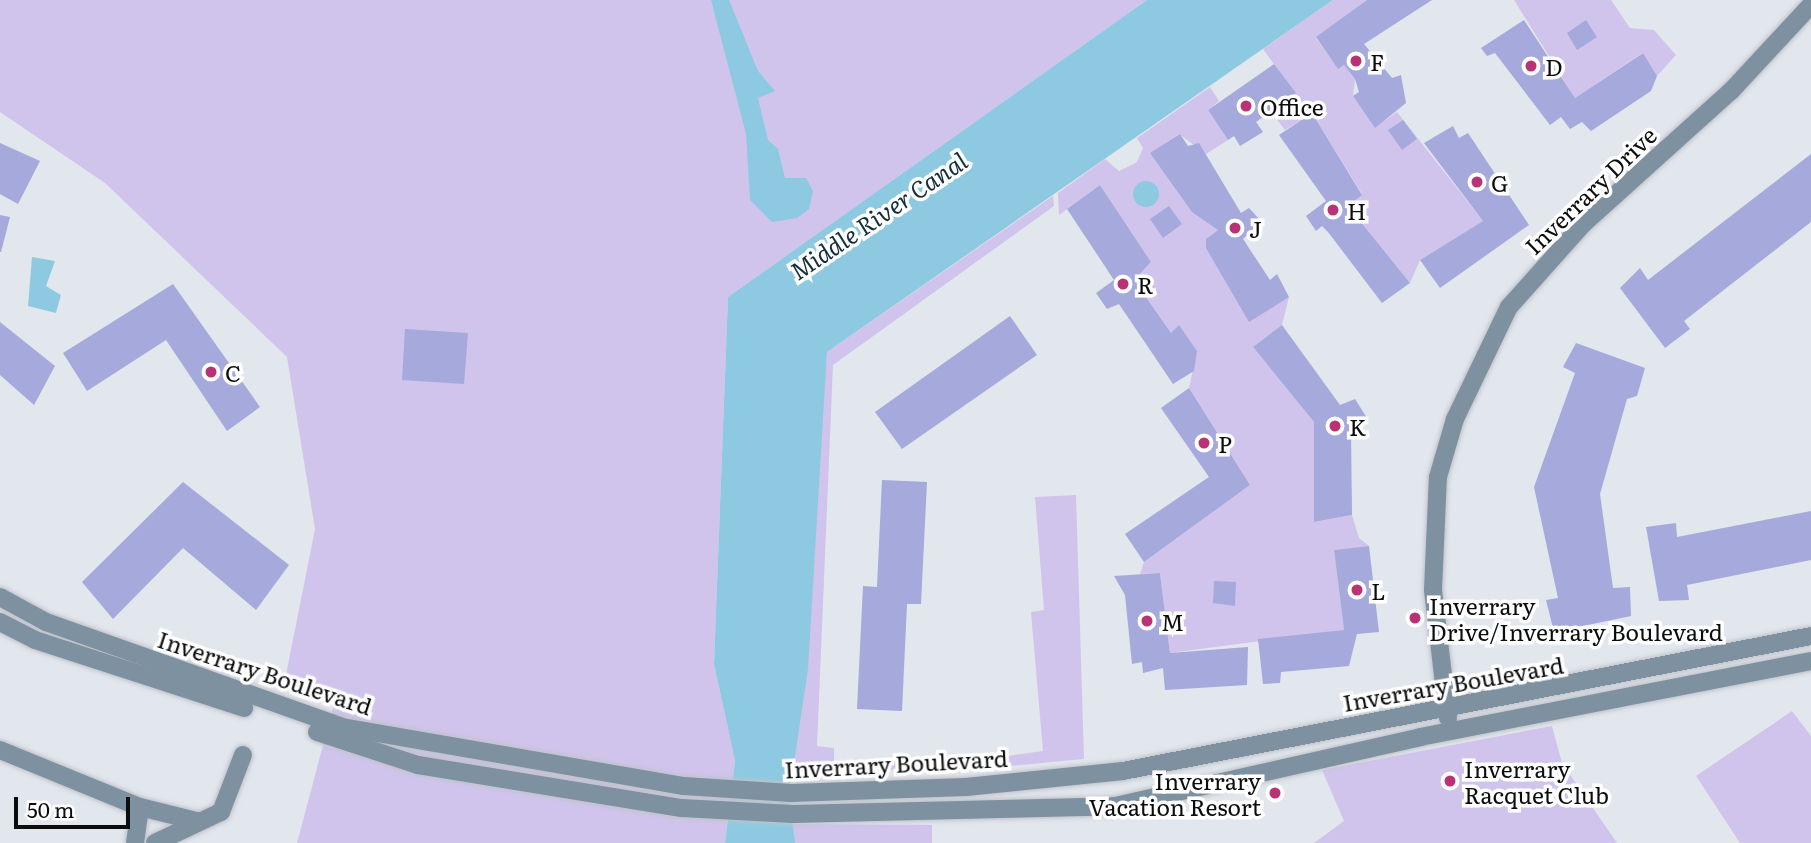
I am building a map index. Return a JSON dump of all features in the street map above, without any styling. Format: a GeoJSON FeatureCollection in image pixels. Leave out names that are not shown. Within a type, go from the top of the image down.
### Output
{"type":"FeatureCollection","features":[{"type":"Feature","properties":{"kind":"street","name":"Inverrary Drive"},"geometry":{"type":"LineString","coordinates":[[1451,732],[1433,590],[1438,477],[1455,419],[1509,307],[1582,225],[1731,91],[1811,5]]}},
{"type":"Feature","properties":{"kind":"street","name":"Inverrary Boulevard"},"geometry":{"type":"LineString","coordinates":[[0,597],[46,622],[342,727],[726,790],[791,793],[965,787],[1123,771],[1811,636]]}},
{"type":"Feature","properties":{"kind":"street","name":"Inverrary Boulevard"},"geometry":{"type":"LineString","coordinates":[[0,622],[35,640],[418,765],[571,794],[726,812],[793,814],[1115,806],[1451,732],[1811,661]]}},
{"type":"Feature","properties":{"kind":"street"},"geometry":{"type":"LineString","coordinates":[[0,750],[140,807],[196,821]]}},
{"type":"Feature","properties":{"kind":"street"},"geometry":{"type":"LineString","coordinates":[[155,843],[221,811],[243,755]]}},
{"type":"Feature","properties":{"kind":"street"},"geometry":{"type":"LineString","coordinates":[[135,843],[140,807]]}},
{"type":"Feature","properties":{"kind":"shaded area"},"geometry":{"type":"Polygon","coordinates":[[[0,0],[1147,0],[728,297],[714,664],[735,761],[725,843],[297,843],[334,704],[283,690],[315,529],[287,357],[105,183],[0,112],[0,0]]]}},
{"type":"Feature","properties":{"kind":"shaded area"},"geometry":{"type":"Polygon","coordinates":[[[1333,0],[1367,0],[1316,38],[1338,68],[1344,65],[1355,79],[1353,96],[1375,127],[1397,112],[1483,221],[1420,260],[1410,283],[1348,206],[1362,194],[1312,113],[1285,130],[1271,112],[1295,93],[1263,49],[1333,0]]]}},
{"type":"Feature","properties":{"kind":"shaded area"},"geometry":{"type":"Polygon","coordinates":[[[1514,0],[1611,0],[1630,28],[1654,30],[1676,55],[1657,76],[1642,53],[1575,98],[1514,0]]]}},
{"type":"Feature","properties":{"kind":"shaded area"},"geometry":{"type":"Polygon","coordinates":[[[1210,87],[1219,101],[1208,110],[1228,140],[1206,154],[1179,134],[1151,154],[1218,230],[1206,239],[1249,321],[1289,297],[1282,325],[1253,347],[1314,422],[1315,522],[1352,515],[1359,538],[1369,546],[1334,550],[1344,630],[1170,653],[1160,573],[1140,574],[1144,562],[1250,485],[1189,388],[1197,351],[1179,326],[1171,333],[1134,280],[1151,262],[1100,185],[1059,215],[1058,193],[1105,159],[1119,171],[1137,162],[1143,148],[1137,138],[1210,87]]]}},
{"type":"Feature","properties":{"kind":"shaded area"},"geometry":{"type":"Polygon","coordinates":[[[1053,196],[1054,206],[833,365],[817,746],[834,748],[834,761],[932,758],[933,770],[792,770],[827,352],[1053,196]]]}},
{"type":"Feature","properties":{"kind":"shaded area"},"geometry":{"type":"Polygon","coordinates":[[[1076,495],[1084,759],[988,768],[987,759],[1043,751],[1031,612],[1044,610],[1035,497],[1076,495]]]}},
{"type":"Feature","properties":{"kind":"shaded area"},"geometry":{"type":"Polygon","coordinates":[[[1792,711],[1811,736],[1811,843],[1740,843],[1696,776],[1792,711]]]}},
{"type":"Feature","properties":{"kind":"shaded area","name":"Inverrary Racquet Club"},"geometry":{"type":"Polygon","coordinates":[[[1552,726],[1562,763],[1617,843],[1314,843],[1344,821],[1322,770],[1552,726]]]}},
{"type":"Feature","properties":{"kind":"shaded area"},"geometry":{"type":"Polygon","coordinates":[[[786,824],[932,825],[932,843],[789,843],[786,824]]]}},
{"type":"Feature","properties":{"kind":"water"},"geometry":{"type":"Polygon","coordinates":[[[711,0],[729,0],[758,71],[775,91],[758,98],[768,140],[778,149],[785,178],[806,178],[813,191],[809,209],[797,218],[772,222],[750,200],[746,134],[711,0]]]}},
{"type":"Feature","properties":{"kind":"water","name":"Middle River Canal"},"geometry":{"type":"Polygon","coordinates":[[[1147,0],[1333,0],[827,352],[808,669],[789,797],[795,843],[725,843],[735,761],[714,664],[728,297],[1147,0]]]}},
{"type":"Feature","properties":{"kind":"water"},"geometry":{"type":"Polygon","coordinates":[[[1146,181],[1155,185],[1159,194],[1155,203],[1146,207],[1137,203],[1133,194],[1137,185],[1146,181]]]}},
{"type":"Feature","properties":{"kind":"water"},"geometry":{"type":"Polygon","coordinates":[[[32,257],[55,261],[46,286],[61,295],[56,313],[28,306],[32,257]]]}},
{"type":"Feature","properties":{"kind":"building","name":"F"},"geometry":{"type":"Polygon","coordinates":[[[1367,0],[1432,0],[1364,44],[1392,78],[1401,75],[1406,103],[1375,128],[1353,96],[1359,92],[1355,79],[1344,65],[1338,69],[1316,37],[1367,0]]]}},
{"type":"Feature","properties":{"kind":"building","name":"D"},"geometry":{"type":"Polygon","coordinates":[[[1524,20],[1575,98],[1643,53],[1657,76],[1651,91],[1591,131],[1582,122],[1570,129],[1561,117],[1550,125],[1495,53],[1487,56],[1481,48],[1524,20]]]}},
{"type":"Feature","properties":{"kind":"building"},"geometry":{"type":"Polygon","coordinates":[[[1586,20],[1597,37],[1577,50],[1567,33],[1586,20]]]}},
{"type":"Feature","properties":{"kind":"building","name":"Office"},"geometry":{"type":"Polygon","coordinates":[[[1274,64],[1296,93],[1256,122],[1263,132],[1240,146],[1234,136],[1228,140],[1208,110],[1274,64]]]}},
{"type":"Feature","properties":{"kind":"building","name":"H"},"geometry":{"type":"Polygon","coordinates":[[[1312,113],[1362,195],[1348,206],[1410,283],[1382,303],[1328,232],[1322,226],[1316,231],[1306,216],[1326,201],[1279,135],[1312,113]]]}},
{"type":"Feature","properties":{"kind":"building"},"geometry":{"type":"Polygon","coordinates":[[[1403,120],[1417,139],[1402,150],[1388,130],[1403,120]]]}},
{"type":"Feature","properties":{"kind":"building","name":"G"},"geometry":{"type":"Polygon","coordinates":[[[1453,126],[1459,138],[1468,133],[1529,225],[1440,288],[1420,260],[1483,221],[1424,143],[1453,126]]]}},
{"type":"Feature","properties":{"kind":"building","name":"J"},"geometry":{"type":"Polygon","coordinates":[[[1180,134],[1188,146],[1199,143],[1241,213],[1249,208],[1261,221],[1243,239],[1270,280],[1277,274],[1289,297],[1249,322],[1206,248],[1206,239],[1218,230],[1192,212],[1150,153],[1180,134]]]}},
{"type":"Feature","properties":{"kind":"building"},"geometry":{"type":"Polygon","coordinates":[[[0,143],[40,161],[18,204],[0,194],[0,143]]]}},
{"type":"Feature","properties":{"kind":"building"},"geometry":{"type":"Polygon","coordinates":[[[1811,154],[1811,222],[1684,321],[1690,329],[1665,348],[1620,288],[1640,268],[1648,280],[1811,154]]]}},
{"type":"Feature","properties":{"kind":"building","name":"R"},"geometry":{"type":"Polygon","coordinates":[[[1100,185],[1151,262],[1134,280],[1171,333],[1179,325],[1197,351],[1194,371],[1173,384],[1119,304],[1107,309],[1096,293],[1114,280],[1067,209],[1100,185]]]}},
{"type":"Feature","properties":{"kind":"building"},"geometry":{"type":"Polygon","coordinates":[[[1169,206],[1182,224],[1163,238],[1150,219],[1169,206]]]}},
{"type":"Feature","properties":{"kind":"building"},"geometry":{"type":"Polygon","coordinates":[[[0,215],[10,217],[1,252],[0,252],[0,215]]]}},
{"type":"Feature","properties":{"kind":"building","name":"C"},"geometry":{"type":"Polygon","coordinates":[[[173,284],[260,407],[227,431],[166,340],[87,391],[63,353],[173,284]]]}},
{"type":"Feature","properties":{"kind":"building"},"geometry":{"type":"Polygon","coordinates":[[[1010,316],[1037,355],[902,449],[875,412],[1010,316]]]}},
{"type":"Feature","properties":{"kind":"building"},"geometry":{"type":"Polygon","coordinates":[[[0,322],[55,366],[34,405],[0,375],[0,322]]]}},
{"type":"Feature","properties":{"kind":"building","name":"K"},"geometry":{"type":"Polygon","coordinates":[[[1282,325],[1340,405],[1355,399],[1367,418],[1351,429],[1352,515],[1314,522],[1314,422],[1253,347],[1282,325]]]}},
{"type":"Feature","properties":{"kind":"building"},"geometry":{"type":"Polygon","coordinates":[[[405,329],[468,333],[464,384],[402,380],[405,329]]]}},
{"type":"Feature","properties":{"kind":"building"},"geometry":{"type":"Polygon","coordinates":[[[1576,343],[1645,368],[1637,396],[1627,399],[1600,494],[1613,588],[1630,587],[1631,616],[1554,632],[1546,600],[1558,598],[1534,487],[1575,373],[1563,367],[1576,343]]]}},
{"type":"Feature","properties":{"kind":"building","name":"P"},"geometry":{"type":"Polygon","coordinates":[[[1189,388],[1250,485],[1144,562],[1125,534],[1209,477],[1161,408],[1189,388]]]}},
{"type":"Feature","properties":{"kind":"building"},"geometry":{"type":"Polygon","coordinates":[[[882,480],[927,482],[921,604],[907,604],[902,711],[857,709],[863,586],[877,587],[882,480]]]}},
{"type":"Feature","properties":{"kind":"building"},"geometry":{"type":"Polygon","coordinates":[[[183,482],[289,565],[256,610],[183,548],[113,619],[82,582],[183,482]]]}},
{"type":"Feature","properties":{"kind":"building"},"geometry":{"type":"Polygon","coordinates":[[[1811,511],[1811,560],[1687,585],[1689,600],[1659,601],[1646,527],[1676,523],[1677,537],[1811,511]]]}},
{"type":"Feature","properties":{"kind":"building","name":"L"},"geometry":{"type":"Polygon","coordinates":[[[1369,546],[1379,632],[1357,634],[1349,666],[1281,672],[1280,683],[1263,684],[1258,639],[1344,630],[1334,550],[1369,546]]]}},
{"type":"Feature","properties":{"kind":"building","name":"M"},"geometry":{"type":"Polygon","coordinates":[[[1160,573],[1170,653],[1248,647],[1247,685],[1165,690],[1163,668],[1143,673],[1142,662],[1132,664],[1125,595],[1114,576],[1160,573]]]}},
{"type":"Feature","properties":{"kind":"building"},"geometry":{"type":"Polygon","coordinates":[[[1214,581],[1236,582],[1235,606],[1213,603],[1214,581]]]}},
{"type":"Feature","properties":{"kind":"place","name":"F"},"geometry":{"type":"Point","coordinates":[1356,61]}},
{"type":"Feature","properties":{"kind":"place","name":"D"},"geometry":{"type":"Point","coordinates":[1531,66]}},
{"type":"Feature","properties":{"kind":"place","name":"Office"},"geometry":{"type":"Point","coordinates":[1246,106]}},
{"type":"Feature","properties":{"kind":"place","name":"G"},"geometry":{"type":"Point","coordinates":[1477,182]}},
{"type":"Feature","properties":{"kind":"place","name":"H"},"geometry":{"type":"Point","coordinates":[1333,210]}},
{"type":"Feature","properties":{"kind":"place","name":"J"},"geometry":{"type":"Point","coordinates":[1235,228]}},
{"type":"Feature","properties":{"kind":"place","name":"R"},"geometry":{"type":"Point","coordinates":[1123,284]}},
{"type":"Feature","properties":{"kind":"place","name":"C"},"geometry":{"type":"Point","coordinates":[211,372]}},
{"type":"Feature","properties":{"kind":"place","name":"K"},"geometry":{"type":"Point","coordinates":[1335,426]}},
{"type":"Feature","properties":{"kind":"place","name":"P"},"geometry":{"type":"Point","coordinates":[1204,443]}},
{"type":"Feature","properties":{"kind":"place","name":"L"},"geometry":{"type":"Point","coordinates":[1357,590]}},
{"type":"Feature","properties":{"kind":"place","name":"Inverrary Drive/Inverrary Boulevard"},"geometry":{"type":"Point","coordinates":[1415,618]}},
{"type":"Feature","properties":{"kind":"place","name":"M"},"geometry":{"type":"Point","coordinates":[1147,621]}},
{"type":"Feature","properties":{"kind":"place","name":"Inverrary Racquet Club"},"geometry":{"type":"Point","coordinates":[1450,781]}},
{"type":"Feature","properties":{"kind":"place","name":"Inverrary Vacation Resort"},"geometry":{"type":"Point","coordinates":[1275,793]}}]}
